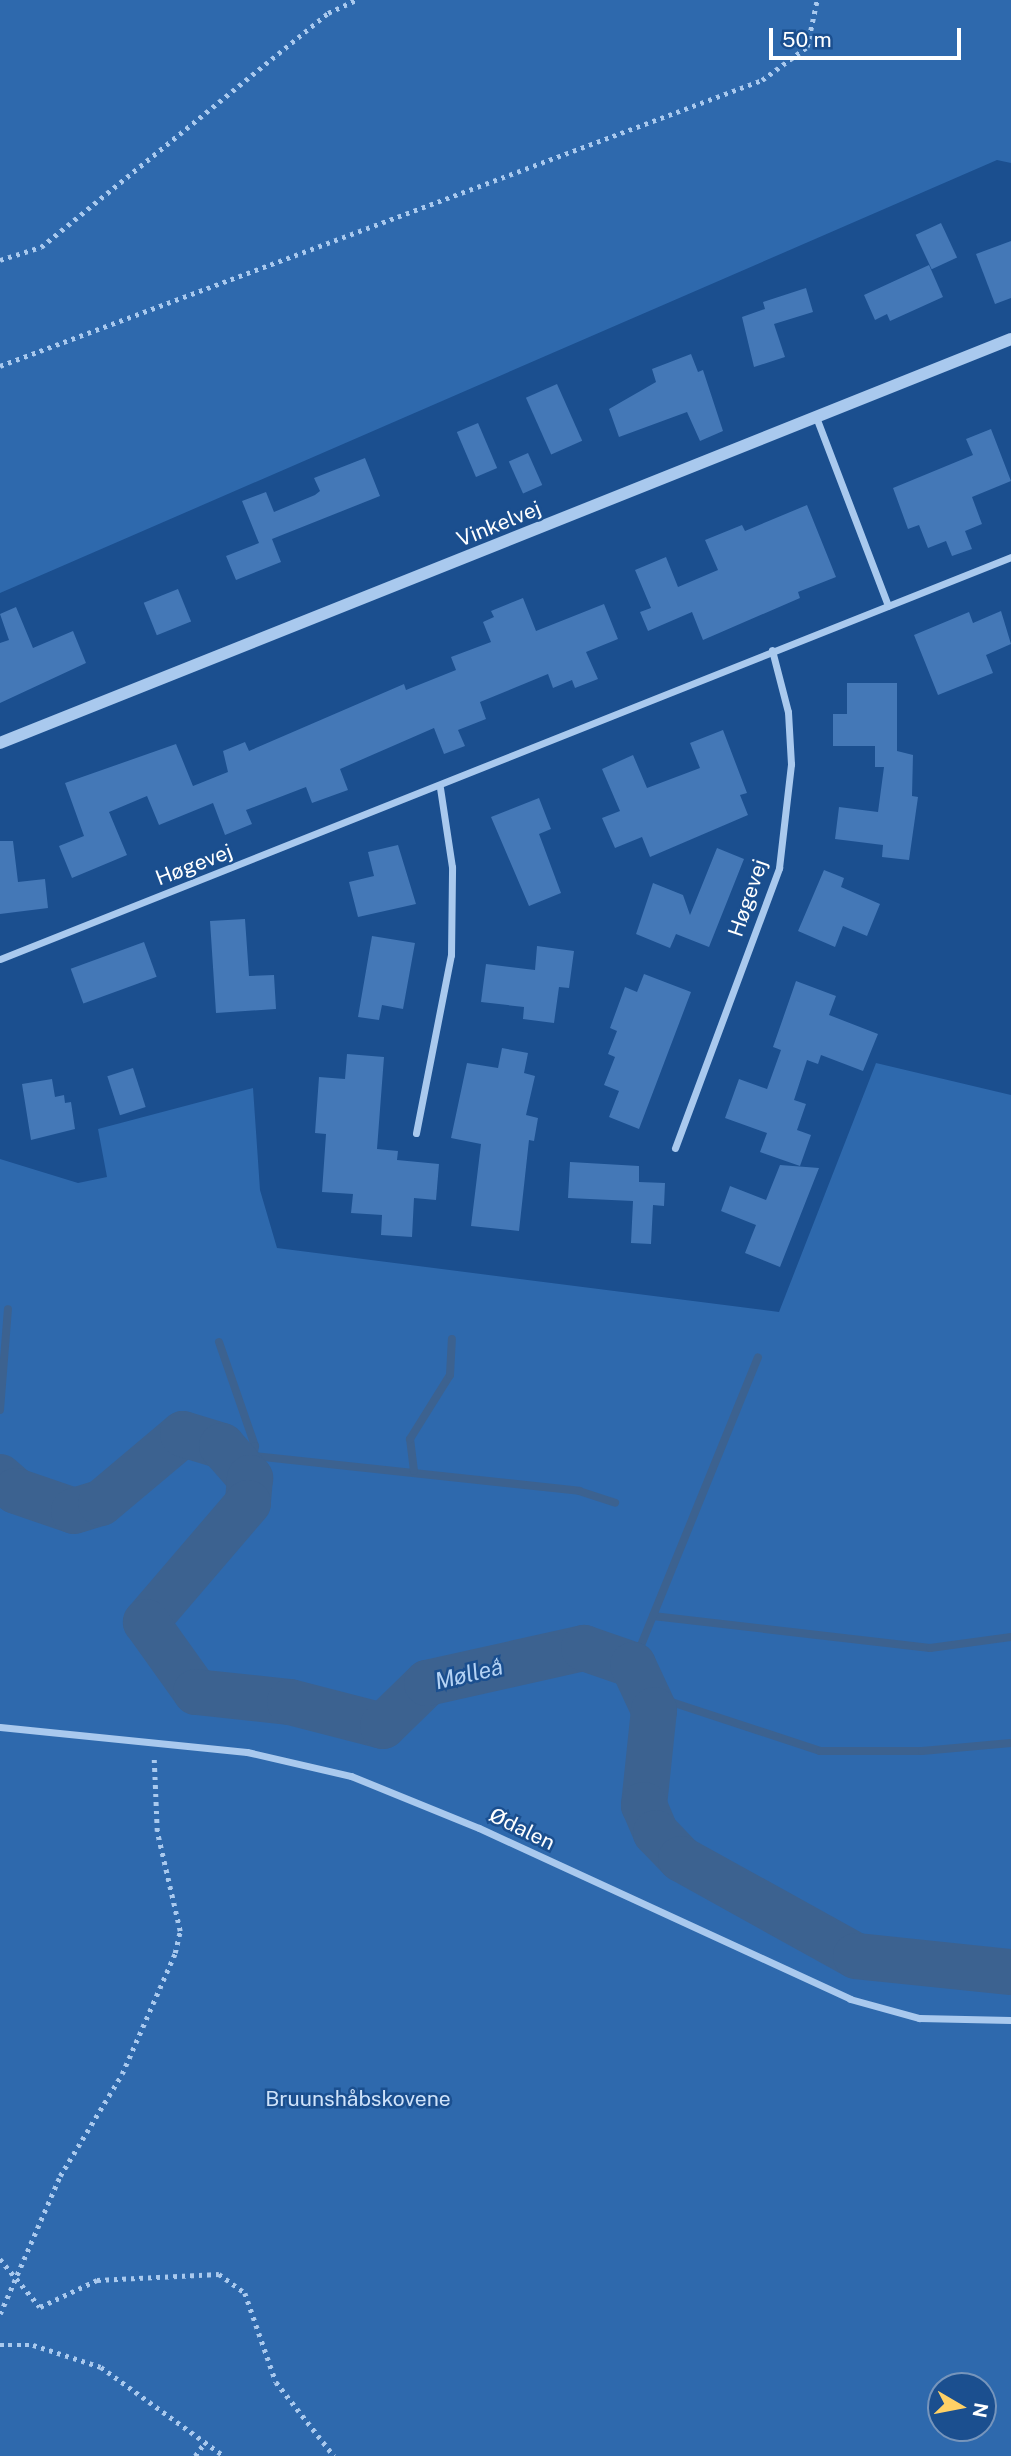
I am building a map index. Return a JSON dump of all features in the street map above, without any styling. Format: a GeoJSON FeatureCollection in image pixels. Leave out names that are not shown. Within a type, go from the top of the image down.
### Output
{"type":"FeatureCollection","features":[{"type":"Feature","properties":{"kind":"street","name":"Vinkelvej"},"geometry":{"type":"LineString","coordinates":[[0,743],[1011,339]]}},
{"type":"Feature","properties":{"kind":"street"},"geometry":{"type":"LineString","coordinates":[[816,417],[888,606]]}},
{"type":"Feature","properties":{"kind":"street","name":"Høgevej"},"geometry":{"type":"LineString","coordinates":[[0,959],[440,788],[772,649],[1011,558]]}},
{"type":"Feature","properties":{"kind":"street","name":"Høgevej"},"geometry":{"type":"LineString","coordinates":[[675,1148],[779,868],[791,764],[788,712],[772,649]]}},
{"type":"Feature","properties":{"kind":"street"},"geometry":{"type":"LineString","coordinates":[[415,1133],[451,955],[452,867],[440,788]]}},
{"type":"Feature","properties":{"kind":"street","name":"Ødalen"},"geometry":{"type":"LineString","coordinates":[[0,1727],[247,1752],[351,1776],[479,1828],[850,1999],[919,2018],[1011,2021]]}},
{"type":"Feature","properties":{"kind":"path"},"geometry":{"type":"LineString","coordinates":[[0,260],[41,247],[328,13],[356,0]]}},
{"type":"Feature","properties":{"kind":"path"},"geometry":{"type":"LineString","coordinates":[[0,366],[762,80],[807,47],[817,0]]}},
{"type":"Feature","properties":{"kind":"path"},"geometry":{"type":"LineString","coordinates":[[0,2314],[60,2176],[122,2074],[176,1953],[180,1931],[157,1830],[153,1743]]}},
{"type":"Feature","properties":{"kind":"path"},"geometry":{"type":"LineString","coordinates":[[0,2259],[15,2281],[40,2307],[97,2280],[219,2274],[245,2293],[276,2382],[334,2456]]}},
{"type":"Feature","properties":{"kind":"path"},"geometry":{"type":"LineString","coordinates":[[0,2345],[33,2345],[101,2367],[204,2445],[224,2456]]}},
{"type":"Feature","properties":{"kind":"path"},"geometry":{"type":"LineString","coordinates":[[195,2456],[204,2445]]}},
{"type":"Feature","properties":{"kind":"green space"},"geometry":{"type":"Polygon","coordinates":[[[0,0],[1011,0],[1011,163],[997,160],[0,593],[0,0]]]}},
{"type":"Feature","properties":{"kind":"green space","name":"Bruunshåbskovene"},"geometry":{"type":"Polygon","coordinates":[[[876,1063],[1011,1095],[1011,2456],[0,2456],[0,1159],[78,1183],[107,1177],[98,1129],[253,1088],[260,1190],[277,1248],[779,1312],[876,1063]]]}},
{"type":"Feature","properties":{"kind":"building"},"geometry":{"type":"Polygon","coordinates":[[[941,223],[957,257],[932,269],[916,235],[941,223]]]}},
{"type":"Feature","properties":{"kind":"building"},"geometry":{"type":"Polygon","coordinates":[[[1011,241],[1011,298],[995,304],[976,254],[1011,241]]]}},
{"type":"Feature","properties":{"kind":"building"},"geometry":{"type":"Polygon","coordinates":[[[929,265],[943,297],[890,321],[887,314],[875,320],[864,295],[929,265]]]}},
{"type":"Feature","properties":{"kind":"building"},"geometry":{"type":"Polygon","coordinates":[[[806,288],[813,312],[774,324],[785,357],[754,367],[742,317],[765,309],[763,302],[806,288]]]}},
{"type":"Feature","properties":{"kind":"building"},"geometry":{"type":"Polygon","coordinates":[[[691,354],[698,372],[703,370],[723,431],[700,441],[687,412],[619,437],[609,409],[656,382],[652,369],[691,354]]]}},
{"type":"Feature","properties":{"kind":"building"},"geometry":{"type":"Polygon","coordinates":[[[557,384],[582,441],[551,454],[526,398],[557,384]]]}},
{"type":"Feature","properties":{"kind":"building"},"geometry":{"type":"Polygon","coordinates":[[[478,423],[497,468],[476,477],[457,432],[478,423]]]}},
{"type":"Feature","properties":{"kind":"building"},"geometry":{"type":"Polygon","coordinates":[[[991,429],[1011,481],[972,497],[982,524],[965,531],[972,549],[952,556],[946,541],[928,548],[919,525],[908,529],[893,488],[973,455],[966,439],[991,429]]]}},
{"type":"Feature","properties":{"kind":"building"},"geometry":{"type":"Polygon","coordinates":[[[528,453],[542,485],[523,494],[509,462],[528,453]]]}},
{"type":"Feature","properties":{"kind":"building"},"geometry":{"type":"Polygon","coordinates":[[[365,458],[380,496],[272,539],[281,562],[236,580],[226,556],[259,543],[242,501],[266,492],[274,512],[320,491],[314,478],[365,458]]]}},
{"type":"Feature","properties":{"kind":"building"},"geometry":{"type":"Polygon","coordinates":[[[807,505],[836,577],[798,592],[800,598],[703,640],[692,612],[648,631],[640,612],[651,608],[635,570],[666,557],[678,587],[718,570],[705,540],[742,525],[745,531],[807,505]]]}},
{"type":"Feature","properties":{"kind":"building"},"geometry":{"type":"Polygon","coordinates":[[[178,589],[191,621],[157,635],[144,603],[178,589]]]}},
{"type":"Feature","properties":{"kind":"building"},"geometry":{"type":"Polygon","coordinates":[[[523,598],[536,631],[604,604],[618,639],[586,652],[598,679],[575,688],[572,680],[553,688],[548,674],[480,702],[486,719],[458,730],[465,746],[444,754],[434,728],[340,769],[348,790],[312,803],[306,787],[246,810],[252,824],[225,835],[213,803],[159,825],[147,796],[109,812],[127,855],[72,878],[59,846],[84,836],[65,783],[176,744],[193,786],[228,772],[223,751],[245,742],[249,751],[404,684],[406,690],[456,670],[451,657],[491,642],[483,622],[494,617],[491,611],[523,598]]]}},
{"type":"Feature","properties":{"kind":"building"},"geometry":{"type":"Polygon","coordinates":[[[16,607],[33,648],[73,631],[86,663],[0,703],[0,643],[9,640],[0,614],[16,607]]]}},
{"type":"Feature","properties":{"kind":"building"},"geometry":{"type":"Polygon","coordinates":[[[1001,611],[1011,644],[986,655],[993,673],[938,695],[914,635],[969,612],[973,623],[1001,611]]]}},
{"type":"Feature","properties":{"kind":"building"},"geometry":{"type":"Polygon","coordinates":[[[847,683],[897,683],[897,751],[913,755],[912,796],[918,797],[909,860],[882,857],[883,845],[835,839],[839,807],[878,812],[884,767],[875,767],[875,746],[833,746],[833,714],[847,714],[847,683]]]}},
{"type":"Feature","properties":{"kind":"building"},"geometry":{"type":"Polygon","coordinates":[[[723,730],[747,793],[740,795],[748,815],[650,857],[642,837],[615,848],[602,818],[620,811],[602,769],[633,755],[647,788],[700,768],[690,743],[723,730]]]}},
{"type":"Feature","properties":{"kind":"building"},"geometry":{"type":"Polygon","coordinates":[[[539,798],[551,829],[539,834],[561,893],[529,906],[491,817],[539,798]]]}},
{"type":"Feature","properties":{"kind":"building"},"geometry":{"type":"Polygon","coordinates":[[[0,841],[13,841],[18,882],[45,879],[48,908],[0,914],[0,841]]]}},
{"type":"Feature","properties":{"kind":"building"},"geometry":{"type":"Polygon","coordinates":[[[398,845],[416,904],[358,917],[349,882],[374,876],[368,852],[398,845]]]}},
{"type":"Feature","properties":{"kind":"building"},"geometry":{"type":"Polygon","coordinates":[[[717,848],[744,859],[709,947],[676,934],[670,948],[636,934],[653,883],[683,895],[690,915],[717,848]]]}},
{"type":"Feature","properties":{"kind":"building"},"geometry":{"type":"Polygon","coordinates":[[[824,870],[844,878],[841,887],[880,904],[867,936],[843,926],[835,947],[798,931],[824,870]]]}},
{"type":"Feature","properties":{"kind":"building"},"geometry":{"type":"Polygon","coordinates":[[[245,919],[249,976],[274,975],[276,1009],[216,1013],[210,921],[245,919]]]}},
{"type":"Feature","properties":{"kind":"building"},"geometry":{"type":"Polygon","coordinates":[[[372,936],[415,943],[403,1009],[382,1005],[379,1020],[358,1017],[372,936]]]}},
{"type":"Feature","properties":{"kind":"building"},"geometry":{"type":"Polygon","coordinates":[[[144,942],[157,977],[83,1003],[71,969],[144,942]]]}},
{"type":"Feature","properties":{"kind":"building"},"geometry":{"type":"Polygon","coordinates":[[[537,946],[574,951],[569,988],[559,987],[554,1023],[523,1019],[524,1007],[481,1002],[486,964],[535,970],[537,946]]]}},
{"type":"Feature","properties":{"kind":"building"},"geometry":{"type":"Polygon","coordinates":[[[644,974],[691,992],[639,1129],[609,1117],[619,1091],[604,1085],[615,1057],[608,1054],[617,1031],[610,1028],[625,987],[637,992],[644,974]]]}},
{"type":"Feature","properties":{"kind":"building"},"geometry":{"type":"Polygon","coordinates":[[[796,981],[836,996],[829,1015],[878,1034],[863,1071],[821,1055],[818,1064],[807,1060],[794,1100],[806,1104],[797,1130],[811,1135],[800,1166],[760,1152],[767,1133],[725,1118],[739,1079],[767,1089],[781,1050],[773,1047],[796,981]]]}},
{"type":"Feature","properties":{"kind":"building"},"geometry":{"type":"Polygon","coordinates":[[[502,1048],[528,1053],[524,1073],[535,1076],[526,1115],[538,1118],[534,1141],[529,1140],[519,1231],[471,1226],[481,1144],[451,1138],[467,1063],[498,1068],[502,1048]]]}},
{"type":"Feature","properties":{"kind":"building"},"geometry":{"type":"Polygon","coordinates":[[[347,1054],[384,1057],[377,1149],[398,1151],[397,1160],[439,1164],[436,1200],[414,1198],[412,1237],[381,1235],[382,1215],[351,1213],[353,1194],[322,1192],[326,1134],[315,1133],[319,1077],[345,1079],[347,1054]]]}},
{"type":"Feature","properties":{"kind":"building"},"geometry":{"type":"Polygon","coordinates":[[[133,1068],[146,1107],[120,1115],[107,1076],[133,1068]]]}},
{"type":"Feature","properties":{"kind":"building"},"geometry":{"type":"Polygon","coordinates":[[[52,1079],[55,1097],[64,1095],[65,1103],[71,1102],[75,1129],[31,1140],[22,1084],[52,1079]]]}},
{"type":"Feature","properties":{"kind":"building"},"geometry":{"type":"Polygon","coordinates":[[[570,1162],[639,1166],[639,1182],[665,1183],[664,1206],[653,1205],[651,1244],[631,1243],[633,1201],[568,1198],[570,1162]]]}},
{"type":"Feature","properties":{"kind":"building"},"geometry":{"type":"Polygon","coordinates":[[[780,1165],[819,1168],[780,1267],[745,1253],[756,1225],[721,1211],[730,1186],[766,1200],[780,1165]]]}},
{"type":"Feature","properties":{"kind":"waterway"},"geometry":{"type":"LineString","coordinates":[[0,1410],[8,1309]]}},
{"type":"Feature","properties":{"kind":"waterway"},"geometry":{"type":"LineString","coordinates":[[414,1471],[410,1439],[450,1375],[452,1339]]}},
{"type":"Feature","properties":{"kind":"waterway"},"geometry":{"type":"LineString","coordinates":[[219,1342],[255,1446],[250,1478]]}},
{"type":"Feature","properties":{"kind":"waterway"},"geometry":{"type":"LineString","coordinates":[[633,1665],[758,1357]]}},
{"type":"Feature","properties":{"kind":"waterway","name":"Mølleå"},"geometry":{"type":"LineString","coordinates":[[0,1477],[16,1491],[74,1511],[101,1503],[183,1434],[222,1446],[250,1478],[248,1503],[146,1622],[196,1692],[290,1702],[383,1726],[427,1683],[584,1648],[633,1665],[654,1710],[644,1805],[656,1833],[681,1859],[856,1956],[1011,1972]]}},
{"type":"Feature","properties":{"kind":"waterway"},"geometry":{"type":"LineString","coordinates":[[254,1456],[579,1491],[615,1503]]}},
{"type":"Feature","properties":{"kind":"waterway"},"geometry":{"type":"LineString","coordinates":[[653,1616],[930,1648],[1011,1637]]}},
{"type":"Feature","properties":{"kind":"waterway"},"geometry":{"type":"LineString","coordinates":[[647,1694],[820,1751],[922,1751],[1011,1743]]}}]}
